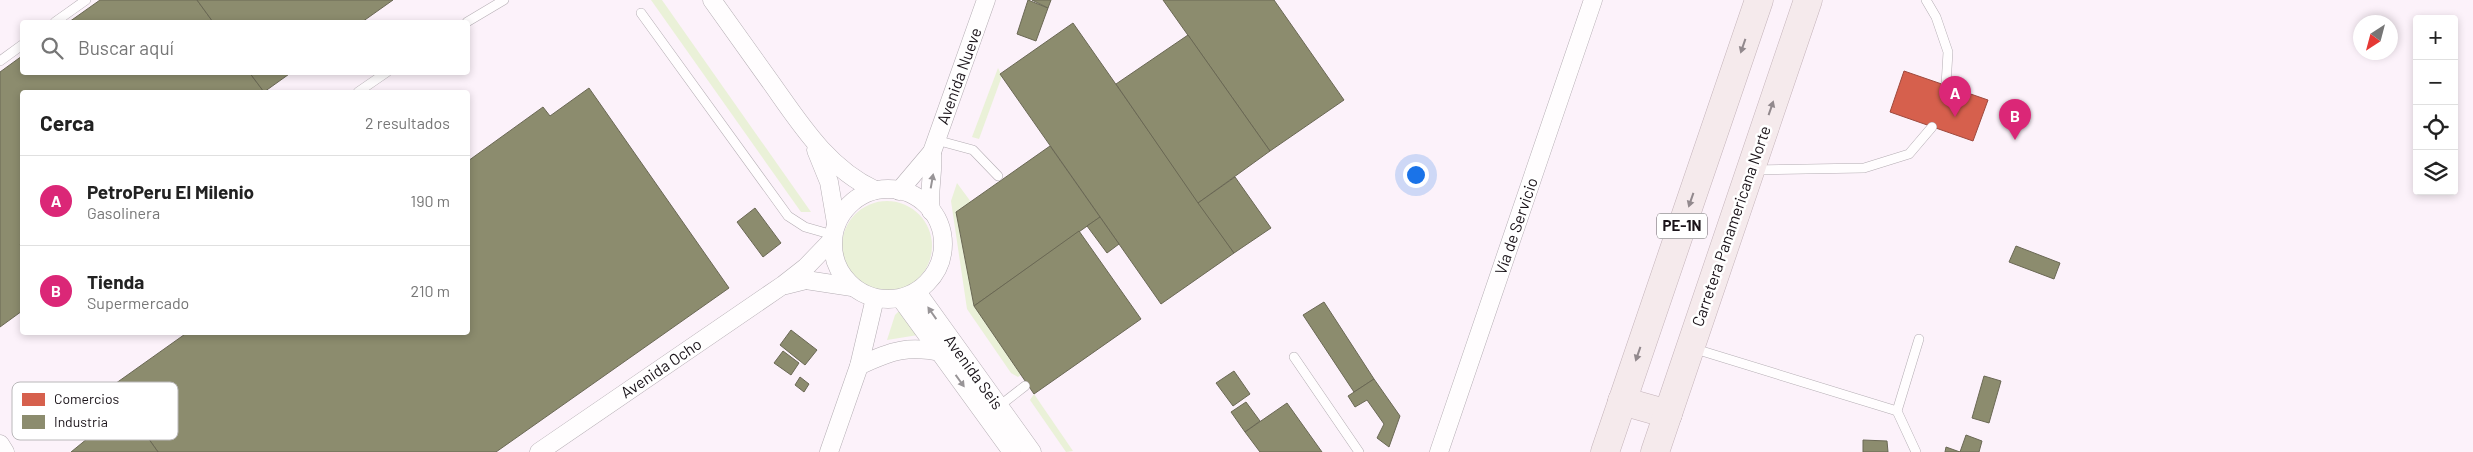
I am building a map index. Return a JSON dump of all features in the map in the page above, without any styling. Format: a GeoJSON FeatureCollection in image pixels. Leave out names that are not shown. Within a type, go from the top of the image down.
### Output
{"type":"FeatureCollection","features":[{"type":"Feature","properties":{"kind":"highway","name":"PE-1N"},"geometry":{"type":"LineString","coordinates":[[1605,452],[1759,0]]}},
{"type":"Feature","properties":{"kind":"highway","name":"Carretera Panamericana Norte"},"geometry":{"type":"LineString","coordinates":[[1655,452],[1808,0]]}},
{"type":"Feature","properties":{"kind":"highway"},"geometry":{"type":"LineString","coordinates":[[1622,401],[1668,414]]}},
{"type":"Feature","properties":{"kind":"street"},"geometry":{"type":"LineString","coordinates":[[712,0],[812,140],[835,165],[858,182],[875,190],[909,193],[924,202],[931,211],[942,232],[943,249],[939,266],[930,281],[909,295],[884,300],[875,298],[852,287],[840,273],[837,265],[829,182],[812,140]]}},
{"type":"Feature","properties":{"kind":"street","name":"Avenida Nueve"},"geometry":{"type":"LineString","coordinates":[[899,191],[934,146],[986,0]]}},
{"type":"Feature","properties":{"kind":"street","name":"Vía de Servicio"},"geometry":{"type":"LineString","coordinates":[[1439,452],[1593,0]]}},
{"type":"Feature","properties":{"kind":"street","name":"Avenida Nueve"},"geometry":{"type":"LineString","coordinates":[[931,211],[930,192],[934,168],[934,146]]}},
{"type":"Feature","properties":{"kind":"street"},"geometry":{"type":"LineString","coordinates":[[834,233],[845,208],[858,197],[875,190]]}},
{"type":"Feature","properties":{"kind":"street","name":"Avenida Ocho"},"geometry":{"type":"LineString","coordinates":[[539,452],[783,285],[806,267],[834,233]]}},
{"type":"Feature","properties":{"kind":"street","name":"Avenida Ocho"},"geometry":{"type":"LineString","coordinates":[[783,285],[806,280],[852,287]]}},
{"type":"Feature","properties":{"kind":"street","name":"Avenida Seis"},"geometry":{"type":"LineString","coordinates":[[909,295],[940,352],[993,412],[1032,452]]}},
{"type":"Feature","properties":{"kind":"street","name":"Avenida Seis"},"geometry":{"type":"LineString","coordinates":[[909,295],[963,356],[1012,452]]}},
{"type":"Feature","properties":{"kind":"street"},"geometry":{"type":"LineString","coordinates":[[829,452],[859,366],[875,298]]}},
{"type":"Feature","properties":{"kind":"street"},"geometry":{"type":"LineString","coordinates":[[859,366],[888,352],[922,348],[963,356]]}},
{"type":"Feature","properties":{"kind":"street"},"geometry":{"type":"LineString","coordinates":[[0,444],[5,452]]}},
{"type":"Feature","properties":{"kind":"lane"},"geometry":{"type":"LineString","coordinates":[[58,20],[86,0]]}},
{"type":"Feature","properties":{"kind":"lane"},"geometry":{"type":"LineString","coordinates":[[470,20],[504,0]]}},
{"type":"Feature","properties":{"kind":"lane"},"geometry":{"type":"LineString","coordinates":[[1926,0],[1936,17],[1948,52],[1946,85]]}},
{"type":"Feature","properties":{"kind":"lane"},"geometry":{"type":"LineString","coordinates":[[641,13],[788,216],[805,228],[834,233]]}},
{"type":"Feature","properties":{"kind":"lane"},"geometry":{"type":"LineString","coordinates":[[0,61],[20,46]]}},
{"type":"Feature","properties":{"kind":"lane"},"geometry":{"type":"LineString","coordinates":[[361,90],[383,75]]}},
{"type":"Feature","properties":{"kind":"lane"},"geometry":{"type":"LineString","coordinates":[[1750,170],[1864,168],[1909,154],[1932,127]]}},
{"type":"Feature","properties":{"kind":"lane"},"geometry":{"type":"LineString","coordinates":[[934,146],[973,150],[998,176]]}},
{"type":"Feature","properties":{"kind":"lane"},"geometry":{"type":"LineString","coordinates":[[1916,452],[1897,412],[1919,339]]}},
{"type":"Feature","properties":{"kind":"lane"},"geometry":{"type":"LineString","coordinates":[[1690,348],[1897,412]]}},
{"type":"Feature","properties":{"kind":"lane"},"geometry":{"type":"LineString","coordinates":[[1294,357],[1359,452]]}},
{"type":"Feature","properties":{"kind":"lane"},"geometry":{"type":"LineString","coordinates":[[993,412],[1025,386]]}},
{"type":"Feature","properties":{"kind":"green space"},"geometry":{"type":"Polygon","coordinates":[[[651,0],[662,0],[811,212],[801,212],[651,0]]]}},
{"type":"Feature","properties":{"kind":"green space"},"geometry":{"type":"Polygon","coordinates":[[[998,68],[1002,76],[979,139],[972,137],[998,68]]]}},
{"type":"Feature","properties":{"kind":"green space"},"geometry":{"type":"Polygon","coordinates":[[[957,183],[971,202],[956,212],[974,306],[1021,375],[1018,377],[1011,373],[967,309],[951,201],[957,183]]]}},
{"type":"Feature","properties":{"kind":"green space"},"geometry":{"type":"Polygon","coordinates":[[[887,201],[896,202],[912,209],[924,221],[931,237],[931,255],[924,271],[912,283],[896,290],[887,291],[878,290],[862,283],[850,271],[843,255],[842,246],[843,237],[850,221],[862,209],[878,202],[887,201]]]}},
{"type":"Feature","properties":{"kind":"green space"},"geometry":{"type":"Polygon","coordinates":[[[900,312],[918,335],[887,340],[895,315],[900,312]]]}},
{"type":"Feature","properties":{"kind":"green space"},"geometry":{"type":"Polygon","coordinates":[[[1034,394],[1073,451],[1066,452],[1030,400],[1034,394]]]}},
{"type":"Feature","properties":{"kind":"building: Comercios"},"geometry":{"type":"Polygon","coordinates":[[[1904,71],[1988,100],[1973,141],[1890,112],[1904,71]]]}},
{"type":"Feature","properties":{"kind":"building: Industria"},"geometry":{"type":"Polygon","coordinates":[[[100,0],[197,0],[212,20],[72,20],[100,0]]]}},
{"type":"Feature","properties":{"kind":"building: Industria"},"geometry":{"type":"Polygon","coordinates":[[[197,0],[393,0],[365,20],[212,20],[197,0]]]}},
{"type":"Feature","properties":{"kind":"building: Industria"},"geometry":{"type":"Polygon","coordinates":[[[1028,0],[1048,8],[1036,41],[1017,34],[1028,0]]]}},
{"type":"Feature","properties":{"kind":"building: Industria"},"geometry":{"type":"Polygon","coordinates":[[[1032,0],[1051,0],[1048,8],[1032,0]]]}},
{"type":"Feature","properties":{"kind":"building: Industria"},"geometry":{"type":"Polygon","coordinates":[[[1163,0],[1274,0],[1344,100],[1270,151],[1163,0]]]}},
{"type":"Feature","properties":{"kind":"building: Industria"},"geometry":{"type":"Polygon","coordinates":[[[1073,23],[1234,253],[1161,304],[1000,74],[1073,23]]]}},
{"type":"Feature","properties":{"kind":"building: Industria"},"geometry":{"type":"Polygon","coordinates":[[[1188,35],[1270,151],[1198,203],[1116,84],[1188,35]]]}},
{"type":"Feature","properties":{"kind":"building: Industria"},"geometry":{"type":"Polygon","coordinates":[[[20,57],[20,75],[251,75],[262,90],[20,90],[20,312],[0,327],[0,72],[20,57]]]}},
{"type":"Feature","properties":{"kind":"building: Industria"},"geometry":{"type":"Polygon","coordinates":[[[251,75],[288,75],[267,90],[262,90],[251,75]]]}},
{"type":"Feature","properties":{"kind":"building: Industria"},"geometry":{"type":"Polygon","coordinates":[[[589,88],[729,288],[496,452],[158,452],[150,440],[178,440],[178,382],[118,382],[184,335],[470,335],[470,160],[543,107],[550,116],[589,88]]]}},
{"type":"Feature","properties":{"kind":"building: Industria"},"geometry":{"type":"Polygon","coordinates":[[[1050,146],[1100,217],[974,306],[956,212],[1050,146]]]}},
{"type":"Feature","properties":{"kind":"building: Industria"},"geometry":{"type":"Polygon","coordinates":[[[1235,177],[1271,228],[1234,253],[1198,203],[1235,177]]]}},
{"type":"Feature","properties":{"kind":"building: Industria"},"geometry":{"type":"Polygon","coordinates":[[[755,208],[781,243],[763,257],[737,222],[755,208]]]}},
{"type":"Feature","properties":{"kind":"building: Industria"},"geometry":{"type":"Polygon","coordinates":[[[1100,217],[1119,244],[1107,253],[1087,226],[1100,217]]]}},
{"type":"Feature","properties":{"kind":"building: Industria"},"geometry":{"type":"Polygon","coordinates":[[[1079,231],[1141,319],[1034,394],[974,306],[1079,231]]]}},
{"type":"Feature","properties":{"kind":"building: Industria"},"geometry":{"type":"Polygon","coordinates":[[[2016,246],[2060,263],[2054,279],[2009,262],[2016,246]]]}},
{"type":"Feature","properties":{"kind":"building: Industria"},"geometry":{"type":"Polygon","coordinates":[[[1324,302],[1374,379],[1354,392],[1303,315],[1324,302]]]}},
{"type":"Feature","properties":{"kind":"building: Industria"},"geometry":{"type":"Polygon","coordinates":[[[791,330],[817,350],[805,365],[780,345],[791,330]]]}},
{"type":"Feature","properties":{"kind":"building: Industria"},"geometry":{"type":"Polygon","coordinates":[[[783,351],[799,363],[791,375],[774,363],[783,351]]]}},
{"type":"Feature","properties":{"kind":"building: Industria"},"geometry":{"type":"Polygon","coordinates":[[[1234,371],[1250,394],[1233,406],[1216,383],[1234,371]]]}},
{"type":"Feature","properties":{"kind":"building: Industria"},"geometry":{"type":"Polygon","coordinates":[[[1984,376],[2001,381],[1989,423],[1972,418],[1984,376]]]}},
{"type":"Feature","properties":{"kind":"building: Industria"},"geometry":{"type":"Polygon","coordinates":[[[800,377],[809,384],[804,392],[795,385],[800,377]]]}},
{"type":"Feature","properties":{"kind":"building: Industria"},"geometry":{"type":"Polygon","coordinates":[[[1374,379],[1400,416],[1389,447],[1377,438],[1384,424],[1367,400],[1355,407],[1348,396],[1374,379]]]}},
{"type":"Feature","properties":{"kind":"building: Industria"},"geometry":{"type":"Polygon","coordinates":[[[1246,402],[1260,421],[1245,432],[1231,412],[1246,402]]]}},
{"type":"Feature","properties":{"kind":"building: Industria"},"geometry":{"type":"Polygon","coordinates":[[[1287,403],[1322,452],[1260,452],[1245,432],[1287,403]]]}},
{"type":"Feature","properties":{"kind":"building: Industria"},"geometry":{"type":"Polygon","coordinates":[[[1966,435],[1982,441],[1979,452],[1960,452],[1966,435]]]}},
{"type":"Feature","properties":{"kind":"building: Industria"},"geometry":{"type":"Polygon","coordinates":[[[86,440],[149,440],[158,452],[71,452],[86,440]]]}},
{"type":"Feature","properties":{"kind":"building: Industria"},"geometry":{"type":"Polygon","coordinates":[[[1863,440],[1887,441],[1888,452],[1863,452],[1863,440]]]}},
{"type":"Feature","properties":{"kind":"building: Industria"},"geometry":{"type":"Polygon","coordinates":[[[1946,447],[1960,452],[1945,452],[1946,447]]]}},
{"type":"Feature","properties":{"kind":"place","name":"PetroPeru El Milenio"},"geometry":{"type":"Point","coordinates":[1955,117]}},
{"type":"Feature","properties":{"kind":"place","name":"Tienda"},"geometry":{"type":"Point","coordinates":[2015,140]}}]}
